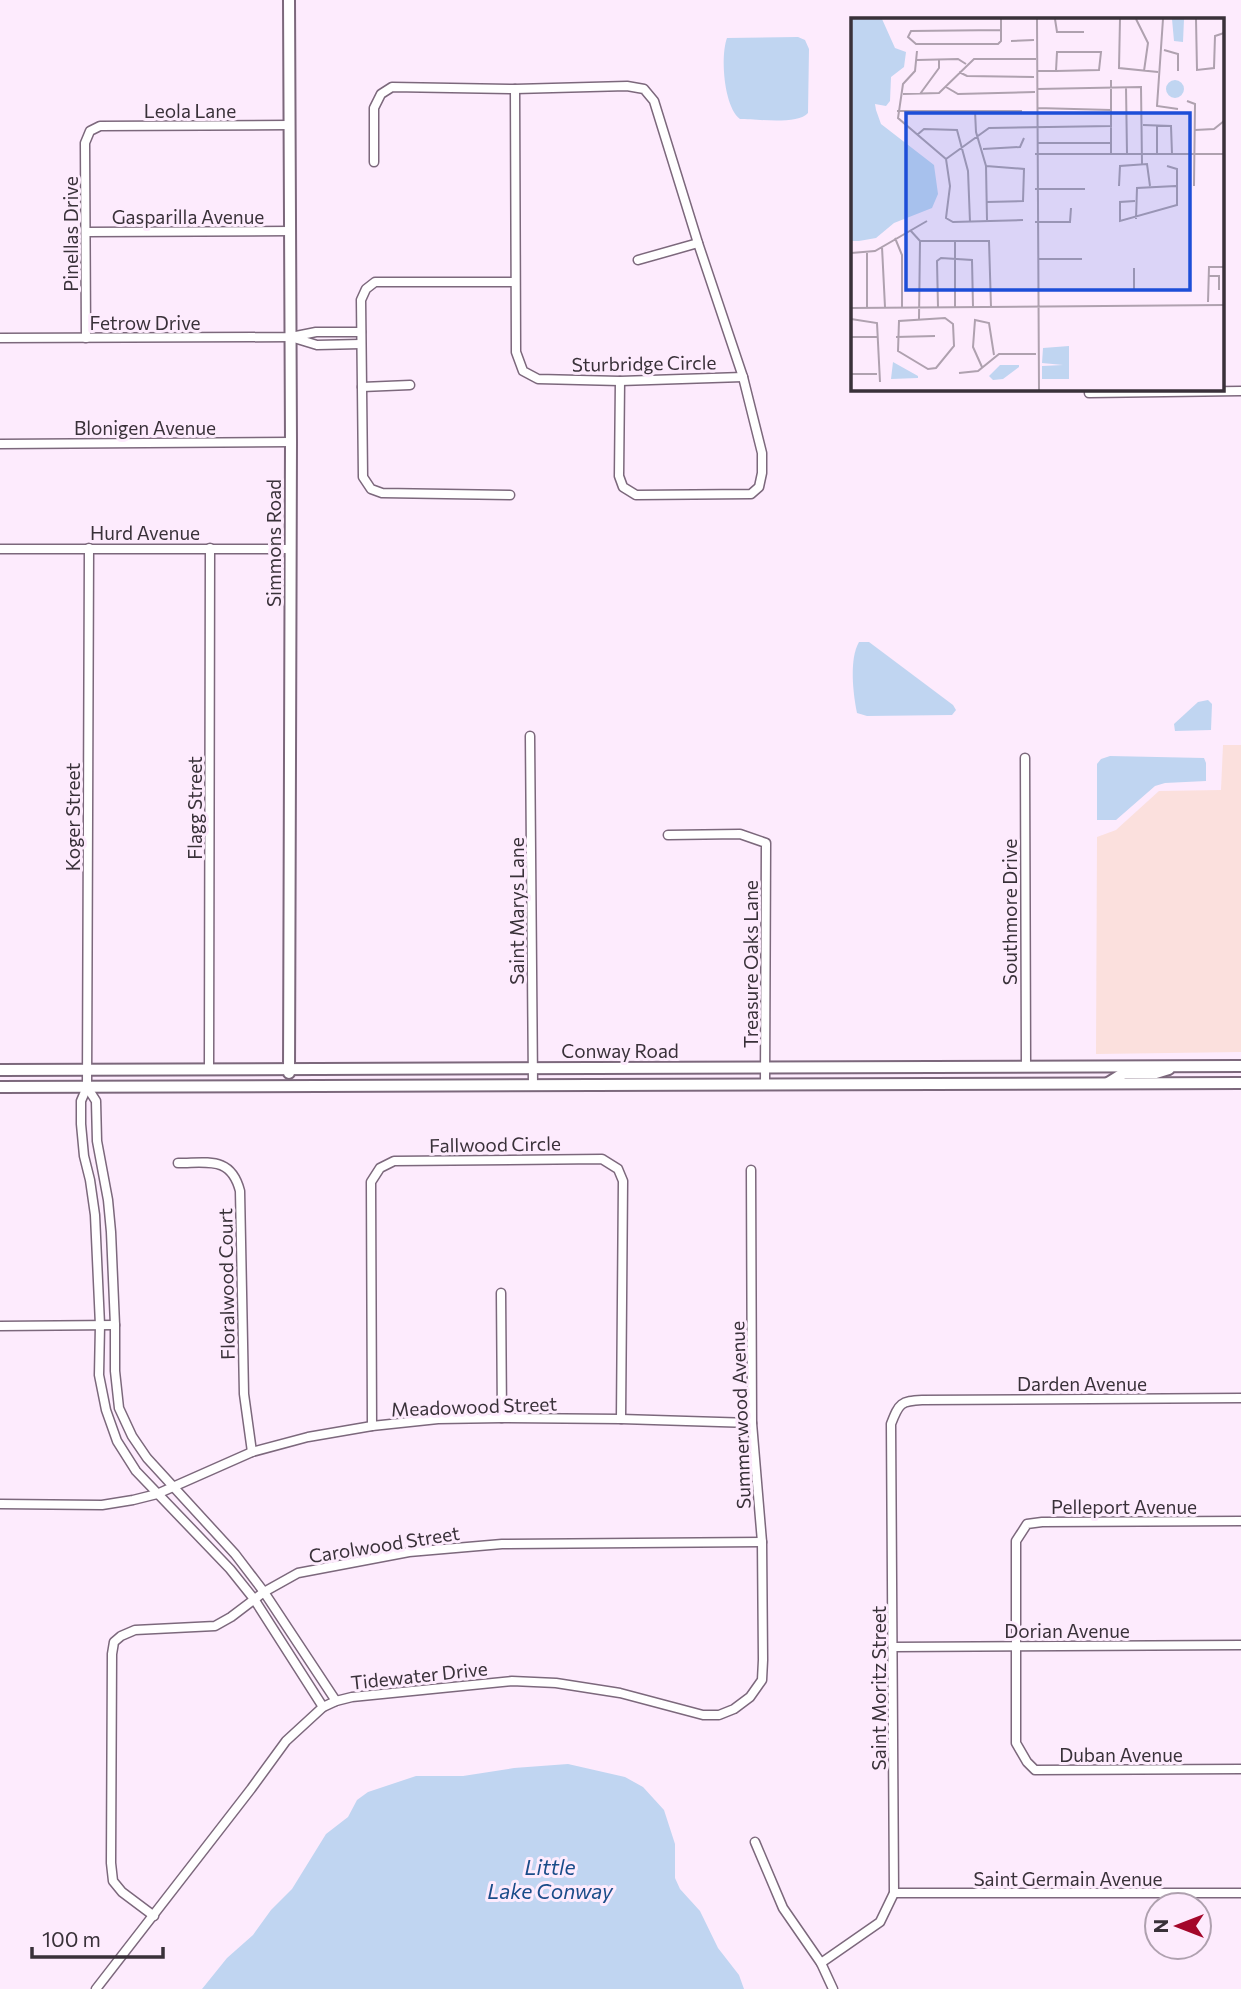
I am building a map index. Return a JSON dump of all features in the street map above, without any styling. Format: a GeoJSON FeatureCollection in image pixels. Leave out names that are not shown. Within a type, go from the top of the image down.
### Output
{"type":"FeatureCollection","features":[{"type":"Feature","properties":{"kind":"main road","name":"Simmons Road"},"geometry":{"type":"LineString","coordinates":[[289,0],[289,1086]]}},
{"type":"Feature","properties":{"kind":"main road"},"geometry":{"type":"LineString","coordinates":[[1107,1084],[1124,1073],[1156,1073],[1178,1065]]}},
{"type":"Feature","properties":{"kind":"main road"},"geometry":{"type":"LineString","coordinates":[[1023,1084],[1048,1077],[1097,1077],[1109,1066]]}},
{"type":"Feature","properties":{"kind":"main road","name":"Conway Road"},"geometry":{"type":"LineString","coordinates":[[0,1070],[1241,1066]]}},
{"type":"Feature","properties":{"kind":"main road","name":"Conway Road"},"geometry":{"type":"LineString","coordinates":[[0,1087],[1241,1083]]}},
{"type":"Feature","properties":{"kind":"street","name":"Sturbridge Circle"},"geometry":{"type":"LineString","coordinates":[[627,86],[644,89],[654,101],[743,377],[620,381],[538,379],[523,371],[516,352],[515,89],[627,86]]}},
{"type":"Feature","properties":{"kind":"street"},"geometry":{"type":"LineString","coordinates":[[374,162],[374,108],[381,93],[392,87],[515,89]]}},
{"type":"Feature","properties":{"kind":"street","name":"Leola Lane"},"geometry":{"type":"LineString","coordinates":[[90,131],[100,126],[290,125]]}},
{"type":"Feature","properties":{"kind":"street","name":"Pinellas Drive"},"geometry":{"type":"LineString","coordinates":[[86,338],[85,143],[90,131]]}},
{"type":"Feature","properties":{"kind":"street","name":"Gasparilla Avenue"},"geometry":{"type":"LineString","coordinates":[[86,232],[291,231]]}},
{"type":"Feature","properties":{"kind":"street"},"geometry":{"type":"LineString","coordinates":[[638,260],[698,243]]}},
{"type":"Feature","properties":{"kind":"street"},"geometry":{"type":"LineString","coordinates":[[510,495],[382,493],[371,489],[363,477],[361,300],[366,289],[375,282],[515,282]]}},
{"type":"Feature","properties":{"kind":"street"},"geometry":{"type":"LineString","coordinates":[[291,337],[316,332],[361,332]]}},
{"type":"Feature","properties":{"kind":"street"},"geometry":{"type":"LineString","coordinates":[[291,337],[317,345],[361,344]]}},
{"type":"Feature","properties":{"kind":"street","name":"Fetrow Drive"},"geometry":{"type":"LineString","coordinates":[[0,338],[291,337]]}},
{"type":"Feature","properties":{"kind":"street"},"geometry":{"type":"LineString","coordinates":[[620,381],[619,476],[623,488],[636,495],[751,494],[759,487],[762,453],[743,377]]}},
{"type":"Feature","properties":{"kind":"street"},"geometry":{"type":"LineString","coordinates":[[362,387],[410,385]]}},
{"type":"Feature","properties":{"kind":"street"},"geometry":{"type":"LineString","coordinates":[[1089,393],[1241,391]]}},
{"type":"Feature","properties":{"kind":"street","name":"Blonigen Avenue"},"geometry":{"type":"LineString","coordinates":[[0,443],[291,442]]}},
{"type":"Feature","properties":{"kind":"street","name":"Koger Street"},"geometry":{"type":"LineString","coordinates":[[88,1087],[89,548]]}},
{"type":"Feature","properties":{"kind":"street","name":"Flagg Street"},"geometry":{"type":"LineString","coordinates":[[209,1069],[211,548]]}},
{"type":"Feature","properties":{"kind":"street","name":"Hurd Avenue"},"geometry":{"type":"LineString","coordinates":[[0,549],[291,548]]}},
{"type":"Feature","properties":{"kind":"street","name":"Saint Marys Lane"},"geometry":{"type":"LineString","coordinates":[[530,736],[533,1085]]}},
{"type":"Feature","properties":{"kind":"street","name":"Southmore Drive"},"geometry":{"type":"LineString","coordinates":[[1025,758],[1026,1066]]}},
{"type":"Feature","properties":{"kind":"street","name":"Treasure Oaks Lane"},"geometry":{"type":"LineString","coordinates":[[668,835],[740,834],[766,843],[765,1085]]}},
{"type":"Feature","properties":{"kind":"street"},"geometry":{"type":"LineString","coordinates":[[925,1084],[929,1067]]}},
{"type":"Feature","properties":{"kind":"street"},"geometry":{"type":"LineString","coordinates":[[929,1067],[944,1084]]}},
{"type":"Feature","properties":{"kind":"street"},"geometry":{"type":"LineString","coordinates":[[88,1087],[81,1101],[82,1138],[95,1215],[100,1325],[99,1375],[106,1410],[117,1441],[136,1471],[230,1569],[254,1599],[323,1707]]}},
{"type":"Feature","properties":{"kind":"street"},"geometry":{"type":"LineString","coordinates":[[88,1087],[96,1101],[97,1141],[108,1200],[119,1408],[132,1436],[147,1458],[234,1554],[264,1592],[336,1701]]}},
{"type":"Feature","properties":{"kind":"street","name":"Fallwood Circle"},"geometry":{"type":"LineString","coordinates":[[372,1426],[371,1182],[380,1168],[394,1161],[603,1159],[618,1169],[623,1181],[621,1419]]}},
{"type":"Feature","properties":{"kind":"street","name":"Floralwood Court"},"geometry":{"type":"LineString","coordinates":[[178,1163],[218,1163],[228,1168],[240,1191],[244,1394],[252,1452]]}},
{"type":"Feature","properties":{"kind":"street","name":"Summerwood Avenue"},"geometry":{"type":"LineString","coordinates":[[751,1170],[752,1423],[762,1542],[763,1660]]}},
{"type":"Feature","properties":{"kind":"street"},"geometry":{"type":"LineString","coordinates":[[501,1293],[502,1418]]}},
{"type":"Feature","properties":{"kind":"street"},"geometry":{"type":"LineString","coordinates":[[0,1326],[116,1325]]}},
{"type":"Feature","properties":{"kind":"street","name":"Darden Avenue"},"geometry":{"type":"LineString","coordinates":[[922,1400],[1241,1398]]}},
{"type":"Feature","properties":{"kind":"street","name":"Saint Moritz Street"},"geometry":{"type":"LineString","coordinates":[[821,1963],[880,1922],[894,1893],[891,1424],[897,1408],[905,1401],[922,1400]]}},
{"type":"Feature","properties":{"kind":"street","name":"Meadowood Street"},"geometry":{"type":"LineString","coordinates":[[0,1504],[102,1505],[132,1500],[157,1494],[252,1452],[308,1437],[372,1426],[439,1419],[502,1418],[752,1423]]}},
{"type":"Feature","properties":{"kind":"street","name":"Pelleport Avenue"},"geometry":{"type":"LineString","coordinates":[[1017,1647],[1016,1541],[1027,1524],[1241,1521]]}},
{"type":"Feature","properties":{"kind":"street","name":"Carolwood Street"},"geometry":{"type":"LineString","coordinates":[[154,1916],[122,1892],[113,1881],[112,1654],[114,1642],[121,1636],[135,1630],[215,1626],[264,1592],[298,1573],[409,1552],[502,1544],[762,1542]]}},
{"type":"Feature","properties":{"kind":"street","name":"Dorian Avenue"},"geometry":{"type":"LineString","coordinates":[[894,1647],[1241,1645]]}},
{"type":"Feature","properties":{"kind":"street","name":"Duban Avenue"},"geometry":{"type":"LineString","coordinates":[[1017,1647],[1016,1742],[1027,1762],[1035,1770],[1241,1769]]}},
{"type":"Feature","properties":{"kind":"street","name":"Tidewater Drive"},"geometry":{"type":"LineString","coordinates":[[96,1989],[286,1741],[323,1707],[352,1697],[512,1681],[556,1683],[620,1693],[703,1715],[719,1715],[734,1709],[750,1697],[762,1679],[763,1660]]}},
{"type":"Feature","properties":{"kind":"street"},"geometry":{"type":"LineString","coordinates":[[755,1842],[783,1908],[821,1963],[833,1989]]}},
{"type":"Feature","properties":{"kind":"street","name":"Saint Germain Avenue"},"geometry":{"type":"LineString","coordinates":[[894,1893],[1241,1893]]}},
{"type":"Feature","properties":{"kind":"shaded area"},"geometry":{"type":"Polygon","coordinates":[[[1223,745],[1241,745],[1241,1052],[1096,1054],[1097,837],[1116,830],[1159,791],[1221,790],[1223,745]]]}},
{"type":"Feature","properties":{"kind":"water"},"geometry":{"type":"Polygon","coordinates":[[[798,37],[805,40],[809,49],[808,113],[803,117],[786,120],[740,119],[730,104],[725,81],[724,57],[727,38],[798,37]]]}},
{"type":"Feature","properties":{"kind":"water"},"geometry":{"type":"Polygon","coordinates":[[[859,642],[869,642],[956,710],[952,715],[867,716],[857,713],[853,667],[859,642]]]}},
{"type":"Feature","properties":{"kind":"water"},"geometry":{"type":"Polygon","coordinates":[[[1208,700],[1212,704],[1211,730],[1175,731],[1174,724],[1198,702],[1208,700]]]}},
{"type":"Feature","properties":{"kind":"water"},"geometry":{"type":"Polygon","coordinates":[[[1110,756],[1204,758],[1206,781],[1155,786],[1116,820],[1097,820],[1097,764],[1101,759],[1110,756]]]}},
{"type":"Feature","properties":{"kind":"water","name":"Little Lake Conway"},"geometry":{"type":"Polygon","coordinates":[[[568,1764],[625,1777],[643,1787],[664,1810],[675,1844],[675,1878],[680,1889],[700,1911],[718,1948],[739,1975],[744,1989],[202,1989],[227,1958],[253,1935],[271,1910],[292,1889],[326,1834],[348,1817],[357,1800],[368,1792],[416,1776],[463,1776],[514,1768],[568,1764]]]}}]}
